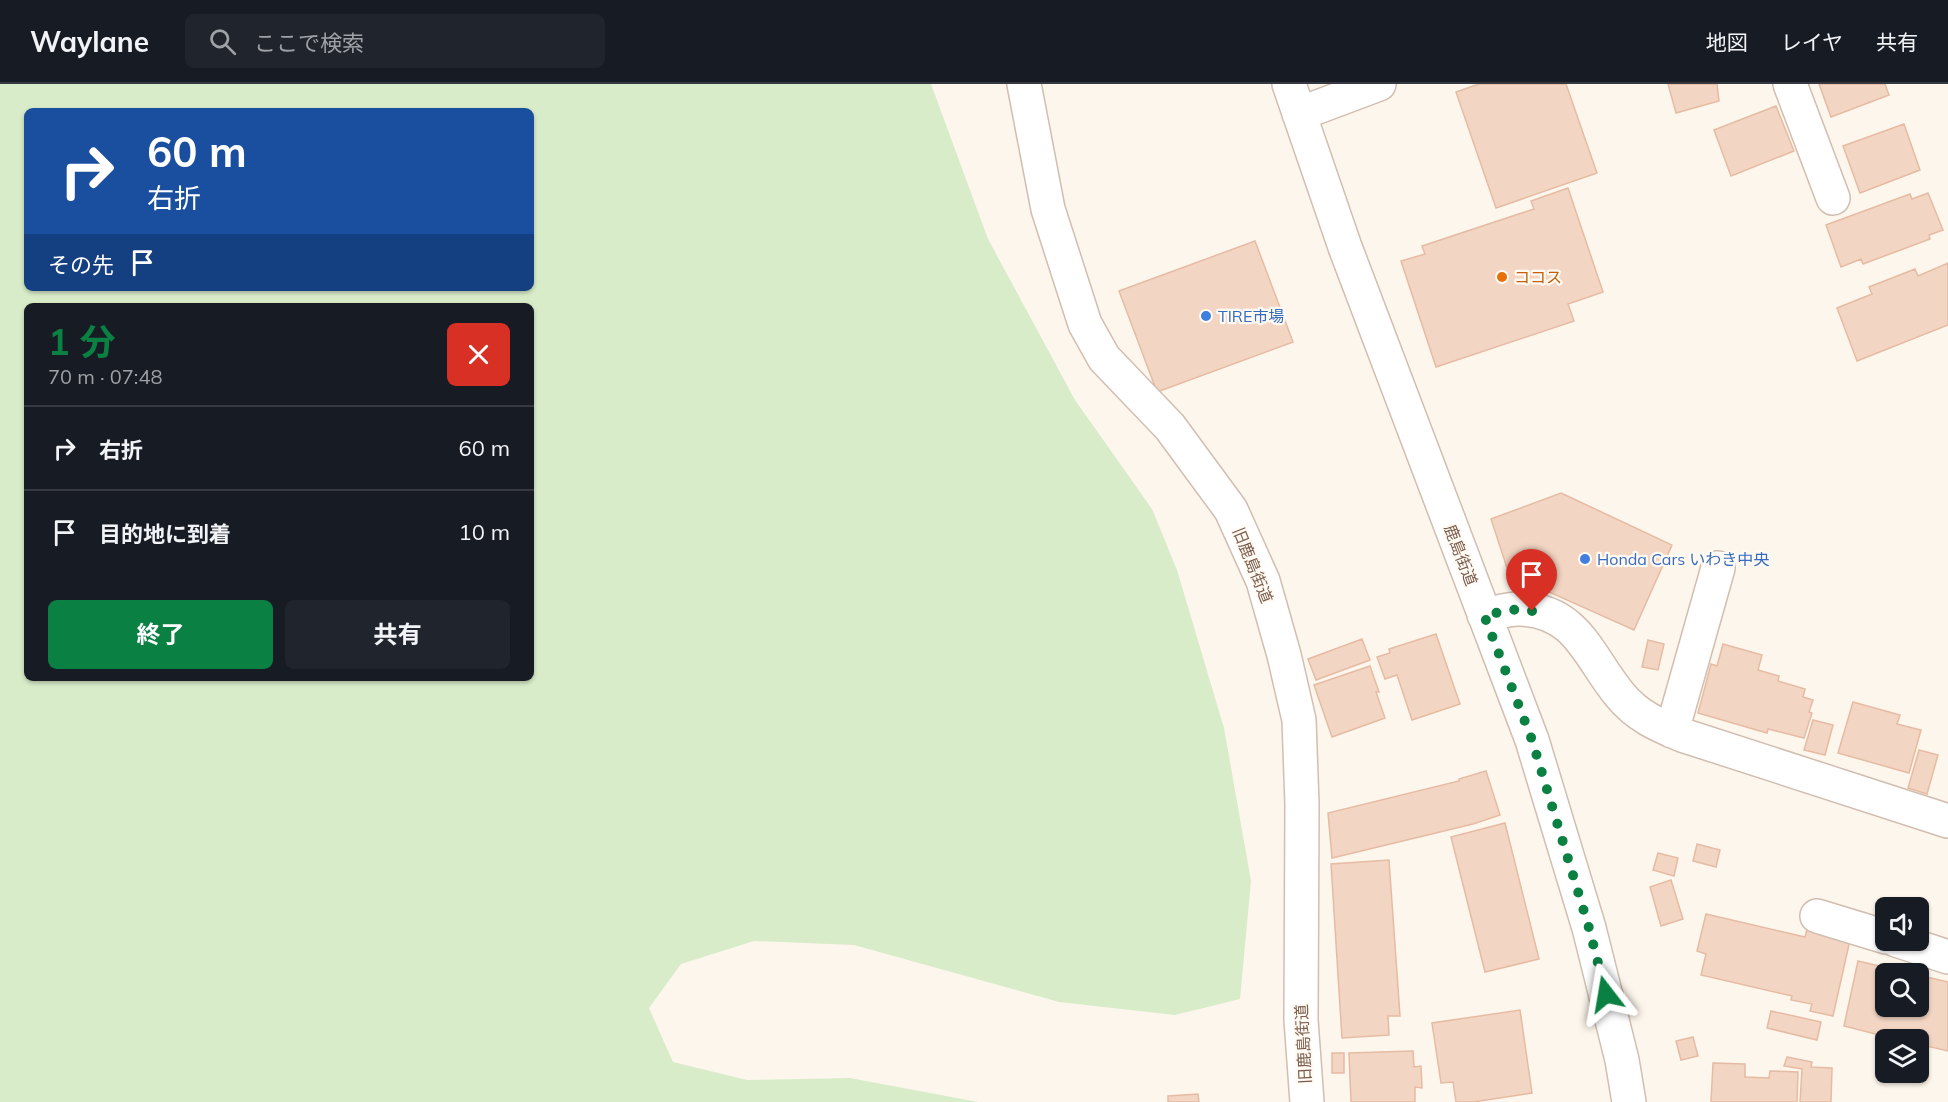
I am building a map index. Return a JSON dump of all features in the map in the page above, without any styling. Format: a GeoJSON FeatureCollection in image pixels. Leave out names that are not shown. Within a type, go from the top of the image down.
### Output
{"type":"FeatureCollection","features":[{"type":"Feature","properties":{"kind":"street","name":"旧鹿島街道"},"geometry":{"type":"LineString","coordinates":[[1024,84],[1048,209],[1085,324],[1104,358],[1170,427],[1231,510],[1263,581],[1284,655],[1299,720],[1302,804],[1301,1020],[1307,1102]]}},
{"type":"Feature","properties":{"kind":"street"},"geometry":{"type":"LineString","coordinates":[[1294,99],[1379,84]]}},
{"type":"Feature","properties":{"kind":"street"},"geometry":{"type":"LineString","coordinates":[[1790,84],[1833,198]]}},
{"type":"Feature","properties":{"kind":"street","name":"鹿島街道"},"geometry":{"type":"LineString","coordinates":[[1294,99],[1345,247],[1532,740],[1589,928],[1622,1060],[1629,1102]]}},
{"type":"Feature","properties":{"kind":"street"},"geometry":{"type":"LineString","coordinates":[[1672,731],[1718,568]]}},
{"type":"Feature","properties":{"kind":"street"},"geometry":{"type":"LineString","coordinates":[[1484,615],[1519,609],[1545,613],[1558,618],[1578,635],[1621,696],[1649,721],[1672,731],[1948,820]]}},
{"type":"Feature","properties":{"kind":"street"},"geometry":{"type":"LineString","coordinates":[[1817,915],[1875,933]]}},
{"type":"Feature","properties":{"kind":"street"},"geometry":{"type":"LineString","coordinates":[[1929,951],[1948,957]]}},
{"type":"Feature","properties":{"kind":"green space"},"geometry":{"type":"Polygon","coordinates":[[[0,84],[931,84],[988,239],[1075,400],[1152,509],[1177,570],[1224,728],[1251,881],[1240,999],[1175,1015],[1059,1002],[854,945],[754,941],[681,964],[649,1008],[673,1062],[747,1080],[850,1078],[978,1102],[0,1102],[0,84]]]}},
{"type":"Feature","properties":{"kind":"building"},"geometry":{"type":"Polygon","coordinates":[[[1479,84],[1566,84],[1597,173],[1496,208],[1456,92],[1479,84]]]}},
{"type":"Feature","properties":{"kind":"building"},"geometry":{"type":"Polygon","coordinates":[[[1668,84],[1717,84],[1719,101],[1676,113],[1668,84]]]}},
{"type":"Feature","properties":{"kind":"building"},"geometry":{"type":"Polygon","coordinates":[[[1819,84],[1885,84],[1889,95],[1831,117],[1819,84]]]}},
{"type":"Feature","properties":{"kind":"building"},"geometry":{"type":"Polygon","coordinates":[[[1776,106],[1794,151],[1731,176],[1714,130],[1776,106]]]}},
{"type":"Feature","properties":{"kind":"building"},"geometry":{"type":"Polygon","coordinates":[[[1904,124],[1920,170],[1860,193],[1843,146],[1904,124]]]}},
{"type":"Feature","properties":{"kind":"building","name":"ココス"},"geometry":{"type":"Polygon","coordinates":[[[1568,188],[1603,292],[1568,304],[1574,321],[1436,367],[1401,261],[1425,254],[1422,246],[1534,209],[1531,201],[1568,188]]]}},
{"type":"Feature","properties":{"kind":"building"},"geometry":{"type":"Polygon","coordinates":[[[1928,193],[1943,230],[1929,235],[1930,239],[1863,264],[1861,259],[1841,267],[1826,225],[1910,194],[1912,199],[1928,193]]]}},
{"type":"Feature","properties":{"kind":"building","name":"TIRE市場"},"geometry":{"type":"Polygon","coordinates":[[[1255,241],[1293,342],[1157,392],[1119,291],[1255,241]]]}},
{"type":"Feature","properties":{"kind":"building"},"geometry":{"type":"Polygon","coordinates":[[[1948,263],[1948,325],[1857,361],[1837,308],[1872,294],[1869,287],[1915,269],[1918,276],[1948,263]]]}},
{"type":"Feature","properties":{"kind":"building","name":"Honda Cars いわき中央"},"geometry":{"type":"Polygon","coordinates":[[[1561,493],[1672,545],[1634,630],[1509,574],[1491,519],[1561,493]]]}},
{"type":"Feature","properties":{"kind":"building"},"geometry":{"type":"Polygon","coordinates":[[[1436,634],[1460,704],[1412,720],[1397,675],[1385,679],[1377,657],[1390,653],[1389,649],[1436,634]]]}},
{"type":"Feature","properties":{"kind":"building"},"geometry":{"type":"Polygon","coordinates":[[[1362,639],[1370,660],[1316,680],[1308,659],[1362,639]]]}},
{"type":"Feature","properties":{"kind":"building"},"geometry":{"type":"Polygon","coordinates":[[[1648,640],[1664,644],[1658,670],[1642,667],[1648,640]]]}},
{"type":"Feature","properties":{"kind":"building"},"geometry":{"type":"Polygon","coordinates":[[[1723,644],[1762,655],[1758,670],[1779,676],[1778,681],[1805,689],[1803,697],[1813,700],[1809,712],[1812,713],[1804,738],[1768,729],[1767,733],[1698,713],[1711,664],[1717,666],[1723,644]]]}},
{"type":"Feature","properties":{"kind":"building"},"geometry":{"type":"Polygon","coordinates":[[[1370,666],[1385,718],[1332,737],[1314,685],[1370,666]]]}},
{"type":"Feature","properties":{"kind":"building"},"geometry":{"type":"Polygon","coordinates":[[[1853,702],[1900,715],[1897,724],[1921,730],[1909,773],[1838,753],[1853,702]]]}},
{"type":"Feature","properties":{"kind":"building"},"geometry":{"type":"Polygon","coordinates":[[[1813,720],[1833,725],[1825,755],[1804,750],[1813,720]]]}},
{"type":"Feature","properties":{"kind":"building"},"geometry":{"type":"Polygon","coordinates":[[[1919,750],[1938,755],[1927,794],[1908,788],[1919,750]]]}},
{"type":"Feature","properties":{"kind":"building"},"geometry":{"type":"Polygon","coordinates":[[[1486,771],[1500,815],[1473,824],[1332,858],[1328,813],[1459,781],[1459,779],[1486,771]]]}},
{"type":"Feature","properties":{"kind":"building"},"geometry":{"type":"Polygon","coordinates":[[[1505,823],[1539,959],[1485,972],[1451,837],[1505,823]]]}},
{"type":"Feature","properties":{"kind":"building"},"geometry":{"type":"Polygon","coordinates":[[[1697,844],[1720,850],[1716,867],[1693,861],[1697,844]]]}},
{"type":"Feature","properties":{"kind":"building"},"geometry":{"type":"Polygon","coordinates":[[[1658,853],[1678,858],[1674,876],[1653,870],[1658,853]]]}},
{"type":"Feature","properties":{"kind":"building"},"geometry":{"type":"Polygon","coordinates":[[[1389,860],[1400,1016],[1388,1016],[1389,1035],[1342,1038],[1331,864],[1389,860]]]}},
{"type":"Feature","properties":{"kind":"building"},"geometry":{"type":"Polygon","coordinates":[[[1671,880],[1683,919],[1661,926],[1650,887],[1671,880]]]}},
{"type":"Feature","properties":{"kind":"building"},"geometry":{"type":"Polygon","coordinates":[[[1706,914],[1805,937],[1807,930],[1850,940],[1833,1016],[1810,1011],[1812,1004],[1791,1000],[1792,996],[1701,975],[1706,954],[1697,951],[1706,914]]]}},
{"type":"Feature","properties":{"kind":"building"},"geometry":{"type":"Polygon","coordinates":[[[1858,961],[1875,965],[1875,1017],[1929,1017],[1929,978],[1948,982],[1948,1051],[1929,1047],[1929,1029],[1875,1029],[1875,1034],[1844,1026],[1858,961]]]}},
{"type":"Feature","properties":{"kind":"building"},"geometry":{"type":"Polygon","coordinates":[[[1520,1010],[1532,1093],[1473,1102],[1456,1102],[1453,1082],[1441,1083],[1432,1023],[1520,1010]]]}},
{"type":"Feature","properties":{"kind":"building"},"geometry":{"type":"Polygon","coordinates":[[[1771,1011],[1821,1022],[1817,1040],[1767,1028],[1771,1011]]]}},
{"type":"Feature","properties":{"kind":"building"},"geometry":{"type":"Polygon","coordinates":[[[1693,1037],[1698,1056],[1681,1060],[1676,1041],[1693,1037]]]}},
{"type":"Feature","properties":{"kind":"building"},"geometry":{"type":"Polygon","coordinates":[[[1413,1051],[1414,1067],[1421,1066],[1422,1088],[1415,1087],[1415,1102],[1351,1102],[1349,1053],[1413,1051]]]}},
{"type":"Feature","properties":{"kind":"building"},"geometry":{"type":"Polygon","coordinates":[[[1332,1053],[1344,1053],[1344,1073],[1332,1073],[1332,1053]]]}},
{"type":"Feature","properties":{"kind":"building"},"geometry":{"type":"Polygon","coordinates":[[[1787,1057],[1812,1062],[1811,1067],[1832,1068],[1831,1102],[1800,1102],[1802,1069],[1784,1066],[1787,1057]]]}},
{"type":"Feature","properties":{"kind":"building"},"geometry":{"type":"Polygon","coordinates":[[[1713,1063],[1745,1064],[1745,1077],[1769,1078],[1770,1071],[1798,1072],[1797,1102],[1711,1102],[1713,1063]]]}},
{"type":"Feature","properties":{"kind":"building"},"geometry":{"type":"Polygon","coordinates":[[[1198,1094],[1199,1102],[1168,1102],[1168,1096],[1198,1094]]]}},
{"type":"Feature","properties":{"kind":"place","name":"ココス"},"geometry":{"type":"Point","coordinates":[1502,277]}},
{"type":"Feature","properties":{"kind":"place","name":"TIRE市場"},"geometry":{"type":"Point","coordinates":[1206,316]}},
{"type":"Feature","properties":{"kind":"place","name":"Honda Cars いわき中央"},"geometry":{"type":"Point","coordinates":[1585,559]}},
{"type":"Feature","properties":{"kind":"route"},"geometry":{"type":"LineString","coordinates":[[1532,611],[1519,609],[1484,615],[1532,740],[1589,928],[1606,994]]}}]}
